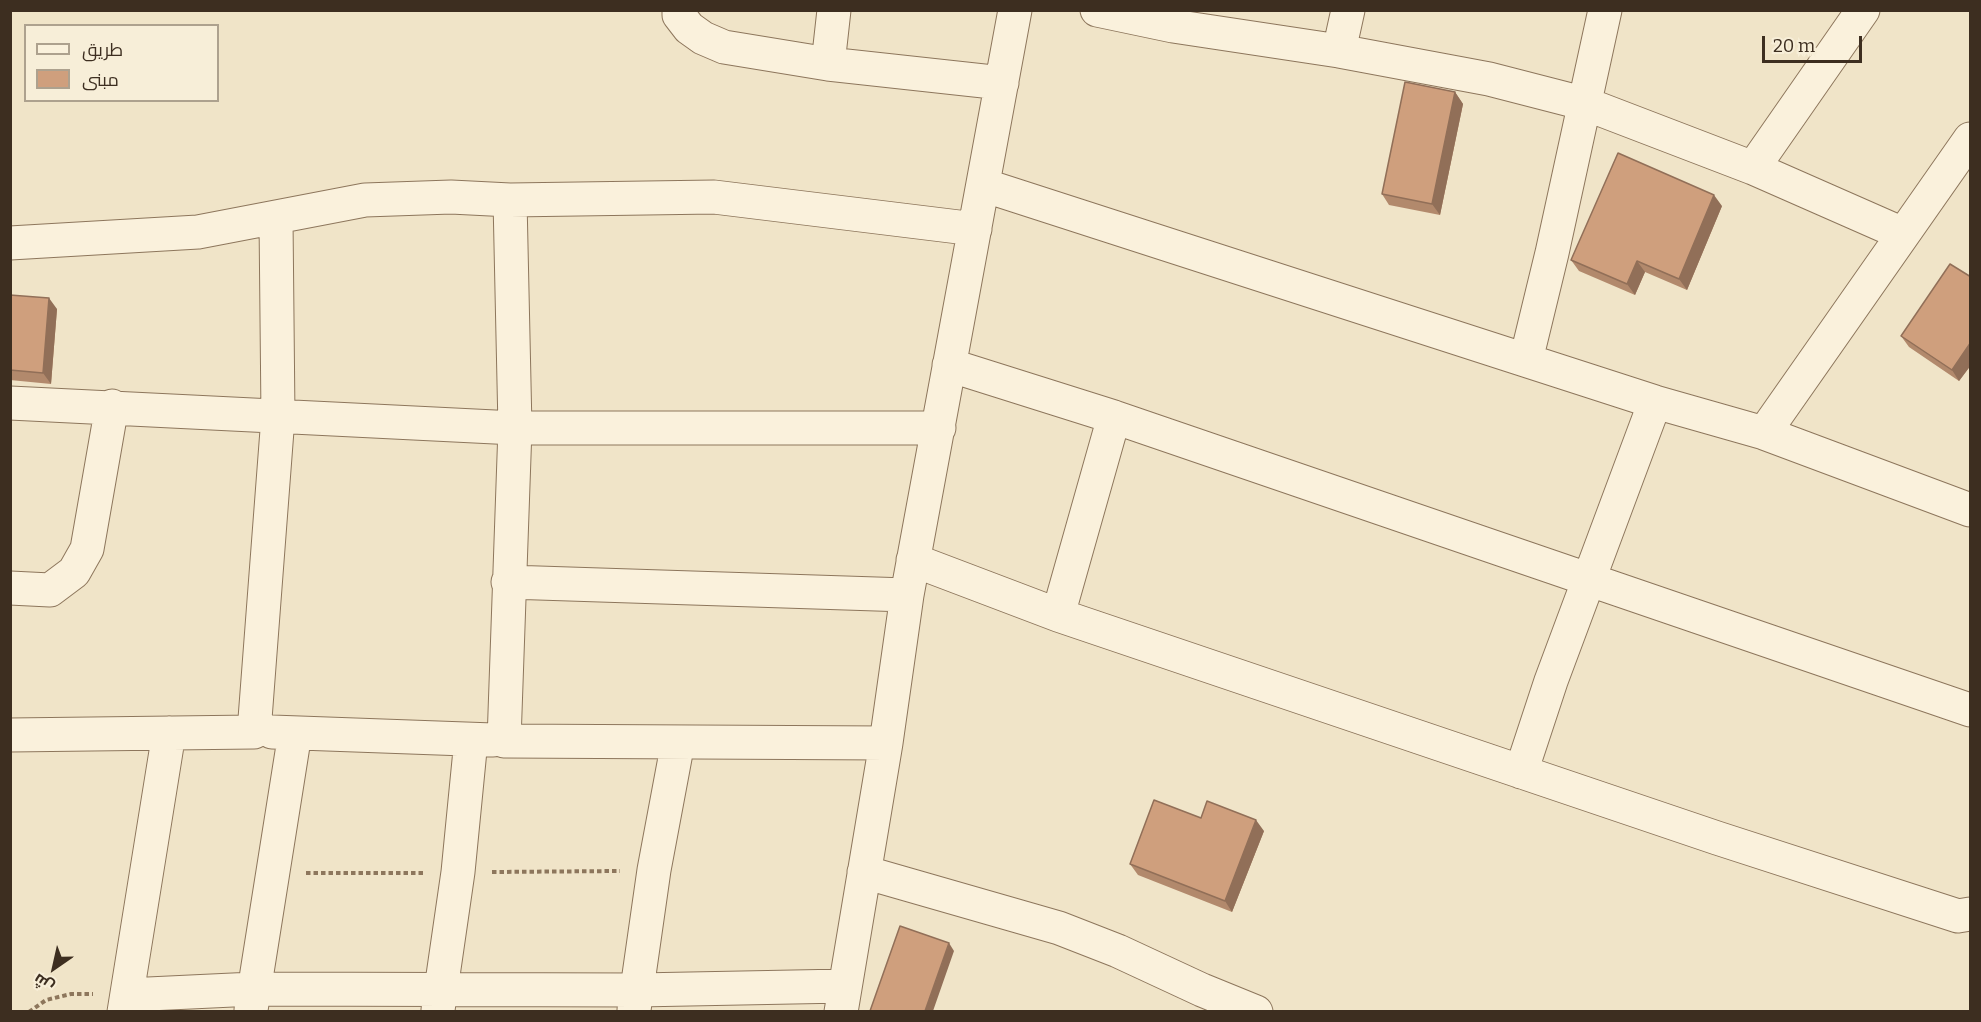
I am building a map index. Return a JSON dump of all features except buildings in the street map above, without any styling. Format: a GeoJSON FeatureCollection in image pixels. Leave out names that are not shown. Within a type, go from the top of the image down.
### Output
{"type":"FeatureCollection","features":[{"type":"Feature","properties":{"kind":"street"},"geometry":{"type":"LineString","coordinates":[[679,10],[679,15],[688,28],[703,38],[724,47],[828,64],[1002,83]]}},
{"type":"Feature","properties":{"kind":"street"},"geometry":{"type":"LineString","coordinates":[[828,64],[834,10]]}},
{"type":"Feature","properties":{"kind":"street"},"geometry":{"type":"LineString","coordinates":[[169,733],[126,1003],[253,1000],[843,999],[886,743],[913,560],[1015,10]]}},
{"type":"Feature","properties":{"kind":"street"},"geometry":{"type":"LineString","coordinates":[[1097,10],[1175,18],[1489,79],[1586,104],[1753,168],[1903,234]]}},
{"type":"Feature","properties":{"kind":"street"},"geometry":{"type":"LineString","coordinates":[[1339,51],[1348,10]]}},
{"type":"Feature","properties":{"kind":"street"},"geometry":{"type":"LineString","coordinates":[[1526,360],[1586,104],[1605,10]]}},
{"type":"Feature","properties":{"kind":"street"},"geometry":{"type":"LineString","coordinates":[[1753,168],[1863,10]]}},
{"type":"Feature","properties":{"kind":"street"},"geometry":{"type":"LineString","coordinates":[[1764,433],[1971,139]]}},
{"type":"Feature","properties":{"kind":"street"},"geometry":{"type":"LineString","coordinates":[[982,185],[1655,402],[1764,433],[1971,510]]}},
{"type":"Feature","properties":{"kind":"street"},"geometry":{"type":"LineString","coordinates":[[10,243],[198,232],[276,219],[325,206],[365,201],[450,197],[510,200],[714,197],[975,229]]}},
{"type":"Feature","properties":{"kind":"street"},"geometry":{"type":"LineString","coordinates":[[504,741],[515,428],[510,200]]}},
{"type":"Feature","properties":{"kind":"street"},"geometry":{"type":"LineString","coordinates":[[254,732],[278,417],[276,219]]}},
{"type":"Feature","properties":{"kind":"street"},"geometry":{"type":"LineString","coordinates":[[949,365],[1114,417],[1971,710]]}},
{"type":"Feature","properties":{"kind":"street"},"geometry":{"type":"LineString","coordinates":[[1521,772],[1655,402]]}},
{"type":"Feature","properties":{"kind":"street"},"geometry":{"type":"LineString","coordinates":[[10,403],[112,406],[278,417],[515,428],[939,428]]}},
{"type":"Feature","properties":{"kind":"street"},"geometry":{"type":"LineString","coordinates":[[10,588],[50,590],[74,572],[87,549],[112,406]]}},
{"type":"Feature","properties":{"kind":"street"},"geometry":{"type":"LineString","coordinates":[[1058,615],[1114,417]]}},
{"type":"Feature","properties":{"kind":"street"},"geometry":{"type":"LineString","coordinates":[[913,560],[1058,615],[1521,772],[1947,913],[1958,916],[1971,914]]}},
{"type":"Feature","properties":{"kind":"street"},"geometry":{"type":"LineString","coordinates":[[508,582],[907,595]]}},
{"type":"Feature","properties":{"kind":"street"},"geometry":{"type":"LineString","coordinates":[[10,735],[254,732],[504,741],[886,743]]}},
{"type":"Feature","properties":{"kind":"street"},"geometry":{"type":"LineString","coordinates":[[253,1000],[295,733]]}},
{"type":"Feature","properties":{"kind":"street"},"geometry":{"type":"LineString","coordinates":[[440,1001],[458,872],[471,740]]}},
{"type":"Feature","properties":{"kind":"street"},"geometry":{"type":"LineString","coordinates":[[636,1001],[654,870],[678,742]]}},
{"type":"Feature","properties":{"kind":"street"},"geometry":{"type":"LineString","coordinates":[[864,872],[1059,928],[1118,951],[1198,1001],[1257,1011]]}},
{"type":"Feature","properties":{"kind":"path"},"geometry":{"type":"LineString","coordinates":[[29,1011],[46,1000],[71,994],[126,1003]]}}]}
